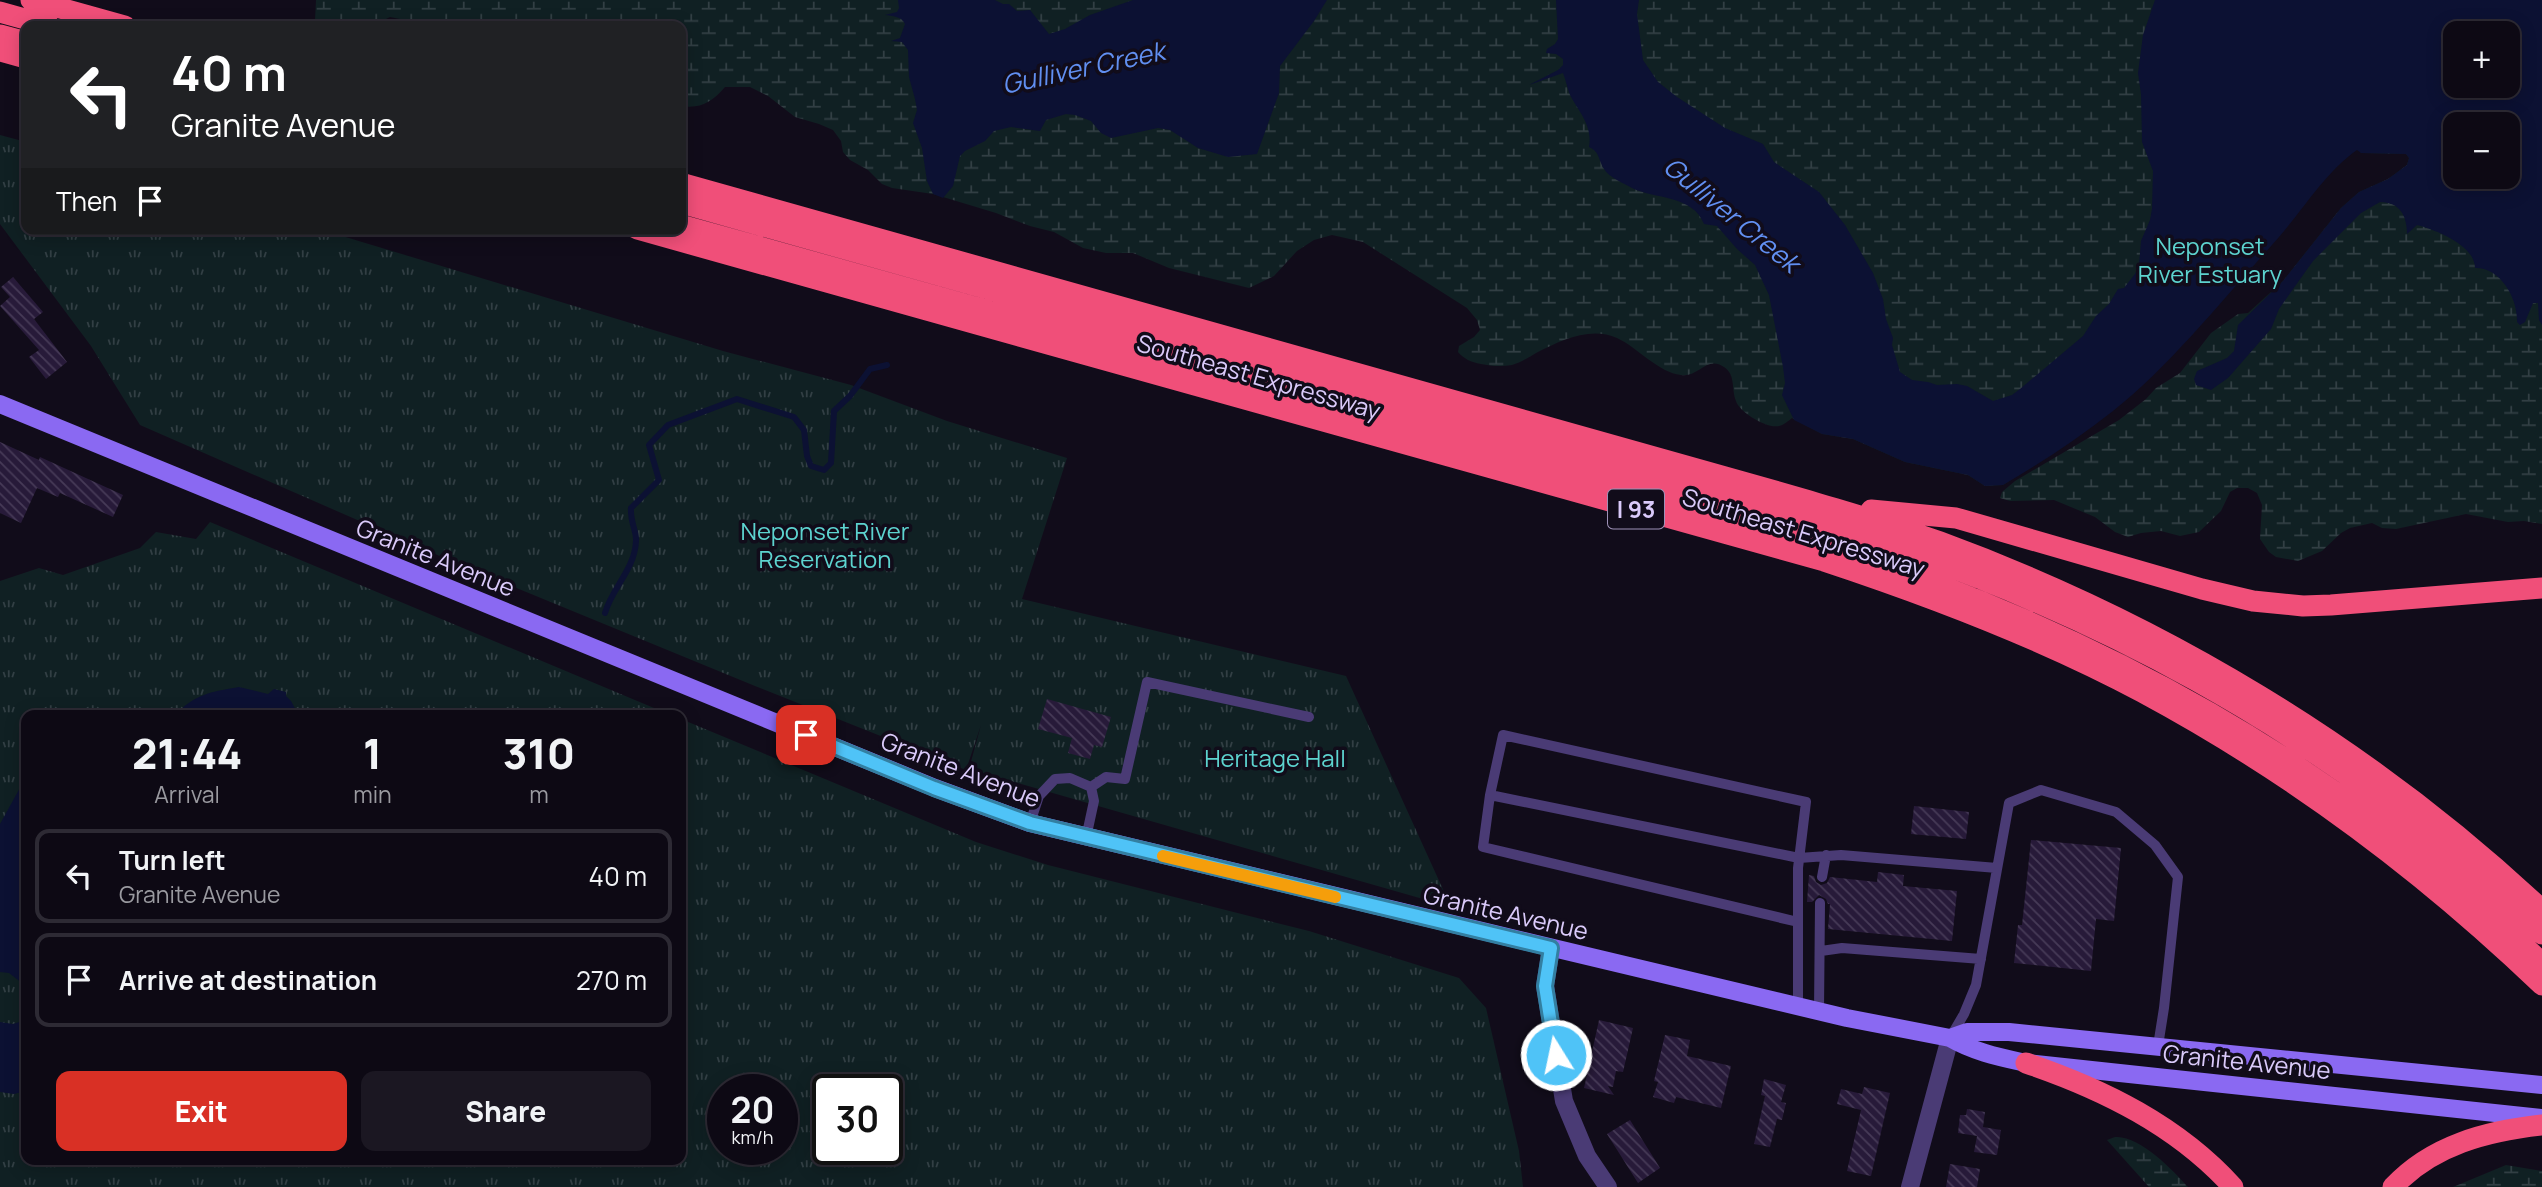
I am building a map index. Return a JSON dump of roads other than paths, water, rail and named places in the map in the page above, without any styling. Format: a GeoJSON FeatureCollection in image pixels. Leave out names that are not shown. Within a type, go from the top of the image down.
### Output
{"type":"FeatureCollection","features":[{"type":"Feature","properties":{"kind":"highway"},"geometry":{"type":"LineString","coordinates":[[31,0],[107,21]]}},
{"type":"Feature","properties":{"kind":"highway"},"geometry":{"type":"LineString","coordinates":[[0,12],[32,21]]}},
{"type":"Feature","properties":{"kind":"highway"},"geometry":{"type":"LineString","coordinates":[[0,34],[21,40]]}},
{"type":"Feature","properties":{"kind":"highway"},"geometry":{"type":"LineString","coordinates":[[0,51],[21,57]]}},
{"type":"Feature","properties":{"kind":"highway","name":"Southeast Expressway"},"geometry":{"type":"LineString","coordinates":[[686,184],[1828,506],[1928,538],[2005,568],[2133,626],[2256,694],[2370,769],[2481,856],[2542,910]]}},
{"type":"Feature","properties":{"kind":"highway","name":"I 93"},"geometry":{"type":"LineString","coordinates":[[686,204],[1812,520],[1934,559],[1998,584],[2149,654],[2247,709],[2305,746],[2416,825],[2542,934]]}},
{"type":"Feature","properties":{"kind":"highway","name":"I 93"},"geometry":{"type":"LineString","coordinates":[[686,226],[1829,546],[1961,592],[2075,641],[2149,678],[2268,747],[2382,825],[2488,913],[2542,963]]}},
{"type":"Feature","properties":{"kind":"highway","name":"Southeast Expressway"},"geometry":{"type":"LineString","coordinates":[[658,235],[1824,561],[1955,607],[2068,656],[2142,692],[2260,761],[2339,814],[2404,863],[2478,925],[2542,985]]}},
{"type":"Feature","properties":{"kind":"highway"},"geometry":{"type":"LineString","coordinates":[[1828,506],[1956,518],[2202,589],[2253,601],[2331,606],[2542,588]]}},
{"type":"Feature","properties":{"kind":"highway"},"geometry":{"type":"LineString","coordinates":[[2026,1063],[2084,1084],[2138,1112],[2188,1146],[2234,1187]]}},
{"type":"Feature","properties":{"kind":"highway"},"geometry":{"type":"LineString","coordinates":[[2393,1187],[2414,1168],[2455,1144],[2484,1134],[2542,1125]]}},
{"type":"Feature","properties":{"kind":"main road","name":"Granite Avenue"},"geometry":{"type":"LineString","coordinates":[[0,404],[934,788],[1030,823],[1819,1011],[1950,1038],[1988,1055],[2026,1063],[2542,1118]]}},
{"type":"Feature","properties":{"kind":"main road","name":"Granite Avenue"},"geometry":{"type":"LineString","coordinates":[[1950,1038],[1967,1032],[2009,1032],[2542,1085]]}},
{"type":"Feature","properties":{"kind":"street"},"geometry":{"type":"LineString","coordinates":[[1551,948],[1545,986],[1564,1101],[1587,1156],[1608,1187]]}},
{"type":"Feature","properties":{"kind":"street"},"geometry":{"type":"LineString","coordinates":[[1910,1187],[1950,1038]]}},
{"type":"Feature","properties":{"kind":"lane"},"geometry":{"type":"LineString","coordinates":[[1091,788],[1106,777],[1125,779],[1147,682],[1309,717]]}},
{"type":"Feature","properties":{"kind":"lane"},"geometry":{"type":"LineString","coordinates":[[1798,922],[1483,847],[1490,795],[1503,735],[1806,802],[1799,858],[1798,1006]]}},
{"type":"Feature","properties":{"kind":"lane"},"geometry":{"type":"LineString","coordinates":[[1030,823],[1039,796],[1055,779],[1070,778],[1091,788]]}},
{"type":"Feature","properties":{"kind":"lane"},"geometry":{"type":"LineString","coordinates":[[1086,838],[1094,801],[1091,788]]}},
{"type":"Feature","properties":{"kind":"lane"},"geometry":{"type":"LineString","coordinates":[[1950,1038],[1965,1014],[1976,985],[2009,803],[2041,790],[2116,812],[2155,845],[2178,877],[2158,1046]]}},
{"type":"Feature","properties":{"kind":"lane"},"geometry":{"type":"LineString","coordinates":[[1490,795],[1799,858],[1826,855],[1997,868]]}},
{"type":"Feature","properties":{"kind":"lane"},"geometry":{"type":"LineString","coordinates":[[1822,877],[1826,855]]}},
{"type":"Feature","properties":{"kind":"lane"},"geometry":{"type":"LineString","coordinates":[[1819,1011],[1820,903]]}},
{"type":"Feature","properties":{"kind":"lane"},"geometry":{"type":"LineString","coordinates":[[1821,951],[1842,948],[1981,959]]}},
{"type":"Feature","properties":{"kind":"water","name":"Gulliver Creek"},"geometry":{"type":"Polygon","coordinates":[[[898,0],[995,0],[1009,4],[1017,11],[1030,10],[1049,34],[1065,29],[1090,15],[1133,0],[1327,0],[1280,66],[1279,93],[1257,154],[1228,157],[1198,148],[1170,130],[1158,128],[1111,138],[1101,133],[1091,121],[1066,114],[1046,120],[1040,131],[1011,127],[994,131],[985,141],[960,156],[953,186],[943,198],[933,194],[927,181],[922,148],[913,123],[917,110],[909,77],[908,50],[902,42],[891,41],[900,38],[905,24],[899,18],[885,15],[897,12],[898,0]]]}},
{"type":"Feature","properties":{"kind":"water","name":"Gulliver Creek"},"geometry":{"type":"Polygon","coordinates":[[[1556,0],[1639,0],[1637,14],[1643,60],[1658,82],[1725,128],[1763,144],[1774,162],[1819,192],[1845,225],[1873,273],[1883,299],[1900,372],[1912,380],[1937,385],[1967,386],[1993,401],[2012,395],[2083,336],[2118,289],[2124,288],[2139,265],[2141,241],[2152,209],[2153,171],[2142,142],[2138,73],[2143,35],[2155,0],[2542,0],[2542,325],[2538,303],[2533,303],[2525,322],[2520,325],[2511,294],[2500,278],[2484,269],[2475,268],[2469,252],[2444,235],[2417,225],[2407,234],[2406,221],[2401,211],[2393,204],[2380,202],[2361,213],[2313,261],[2279,309],[2271,329],[2228,378],[2211,390],[2196,385],[2194,379],[2197,371],[2227,358],[2234,351],[2238,325],[2283,281],[2341,208],[2359,192],[2388,179],[2407,165],[2409,158],[2406,154],[2361,153],[2357,150],[2333,171],[2196,331],[2134,393],[2060,450],[2003,485],[1985,486],[1968,475],[1905,462],[1853,439],[1822,434],[1794,420],[1782,395],[1785,383],[1783,367],[1769,295],[1755,265],[1717,226],[1704,224],[1691,208],[1672,199],[1641,192],[1606,172],[1597,154],[1589,147],[1587,126],[1570,95],[1563,73],[1529,85],[1563,65],[1563,59],[1556,54],[1546,53],[1547,49],[1558,39],[1556,0]]]}},
{"type":"Feature","properties":{"kind":"water"},"geometry":{"type":"Polygon","coordinates":[[[239,687],[268,694],[274,689],[286,692],[296,710],[181,710],[204,695],[239,687]]]}},
{"type":"Feature","properties":{"kind":"water"},"geometry":{"type":"Polygon","coordinates":[[[21,786],[21,982],[9,973],[0,972],[0,824],[21,786]]]}},
{"type":"Feature","properties":{"kind":"water"},"geometry":{"type":"Polygon","coordinates":[[[0,1022],[13,1024],[21,1022],[21,1092],[14,1094],[0,1092],[0,1022]]]}},
{"type":"Feature","properties":{"kind":"waterway"},"geometry":{"type":"LineString","coordinates":[[605,613],[635,551],[636,538],[631,508],[659,480],[649,445],[668,425],[737,399],[794,417],[804,430],[811,466],[824,470],[831,463],[834,411],[850,396],[870,369],[887,365]]}},
{"type":"Feature","properties":{"kind":"park label","name":"Neponset River Estuary"},"geometry":{"type":"Point","coordinates":[2210,259]}},
{"type":"Feature","properties":{"kind":"park label","name":"Neponset River Reservation"},"geometry":{"type":"Point","coordinates":[825,544]}},
{"type":"Feature","properties":{"kind":"park label","name":"Heritage Hall"},"geometry":{"type":"Point","coordinates":[1275,757]}}]}
